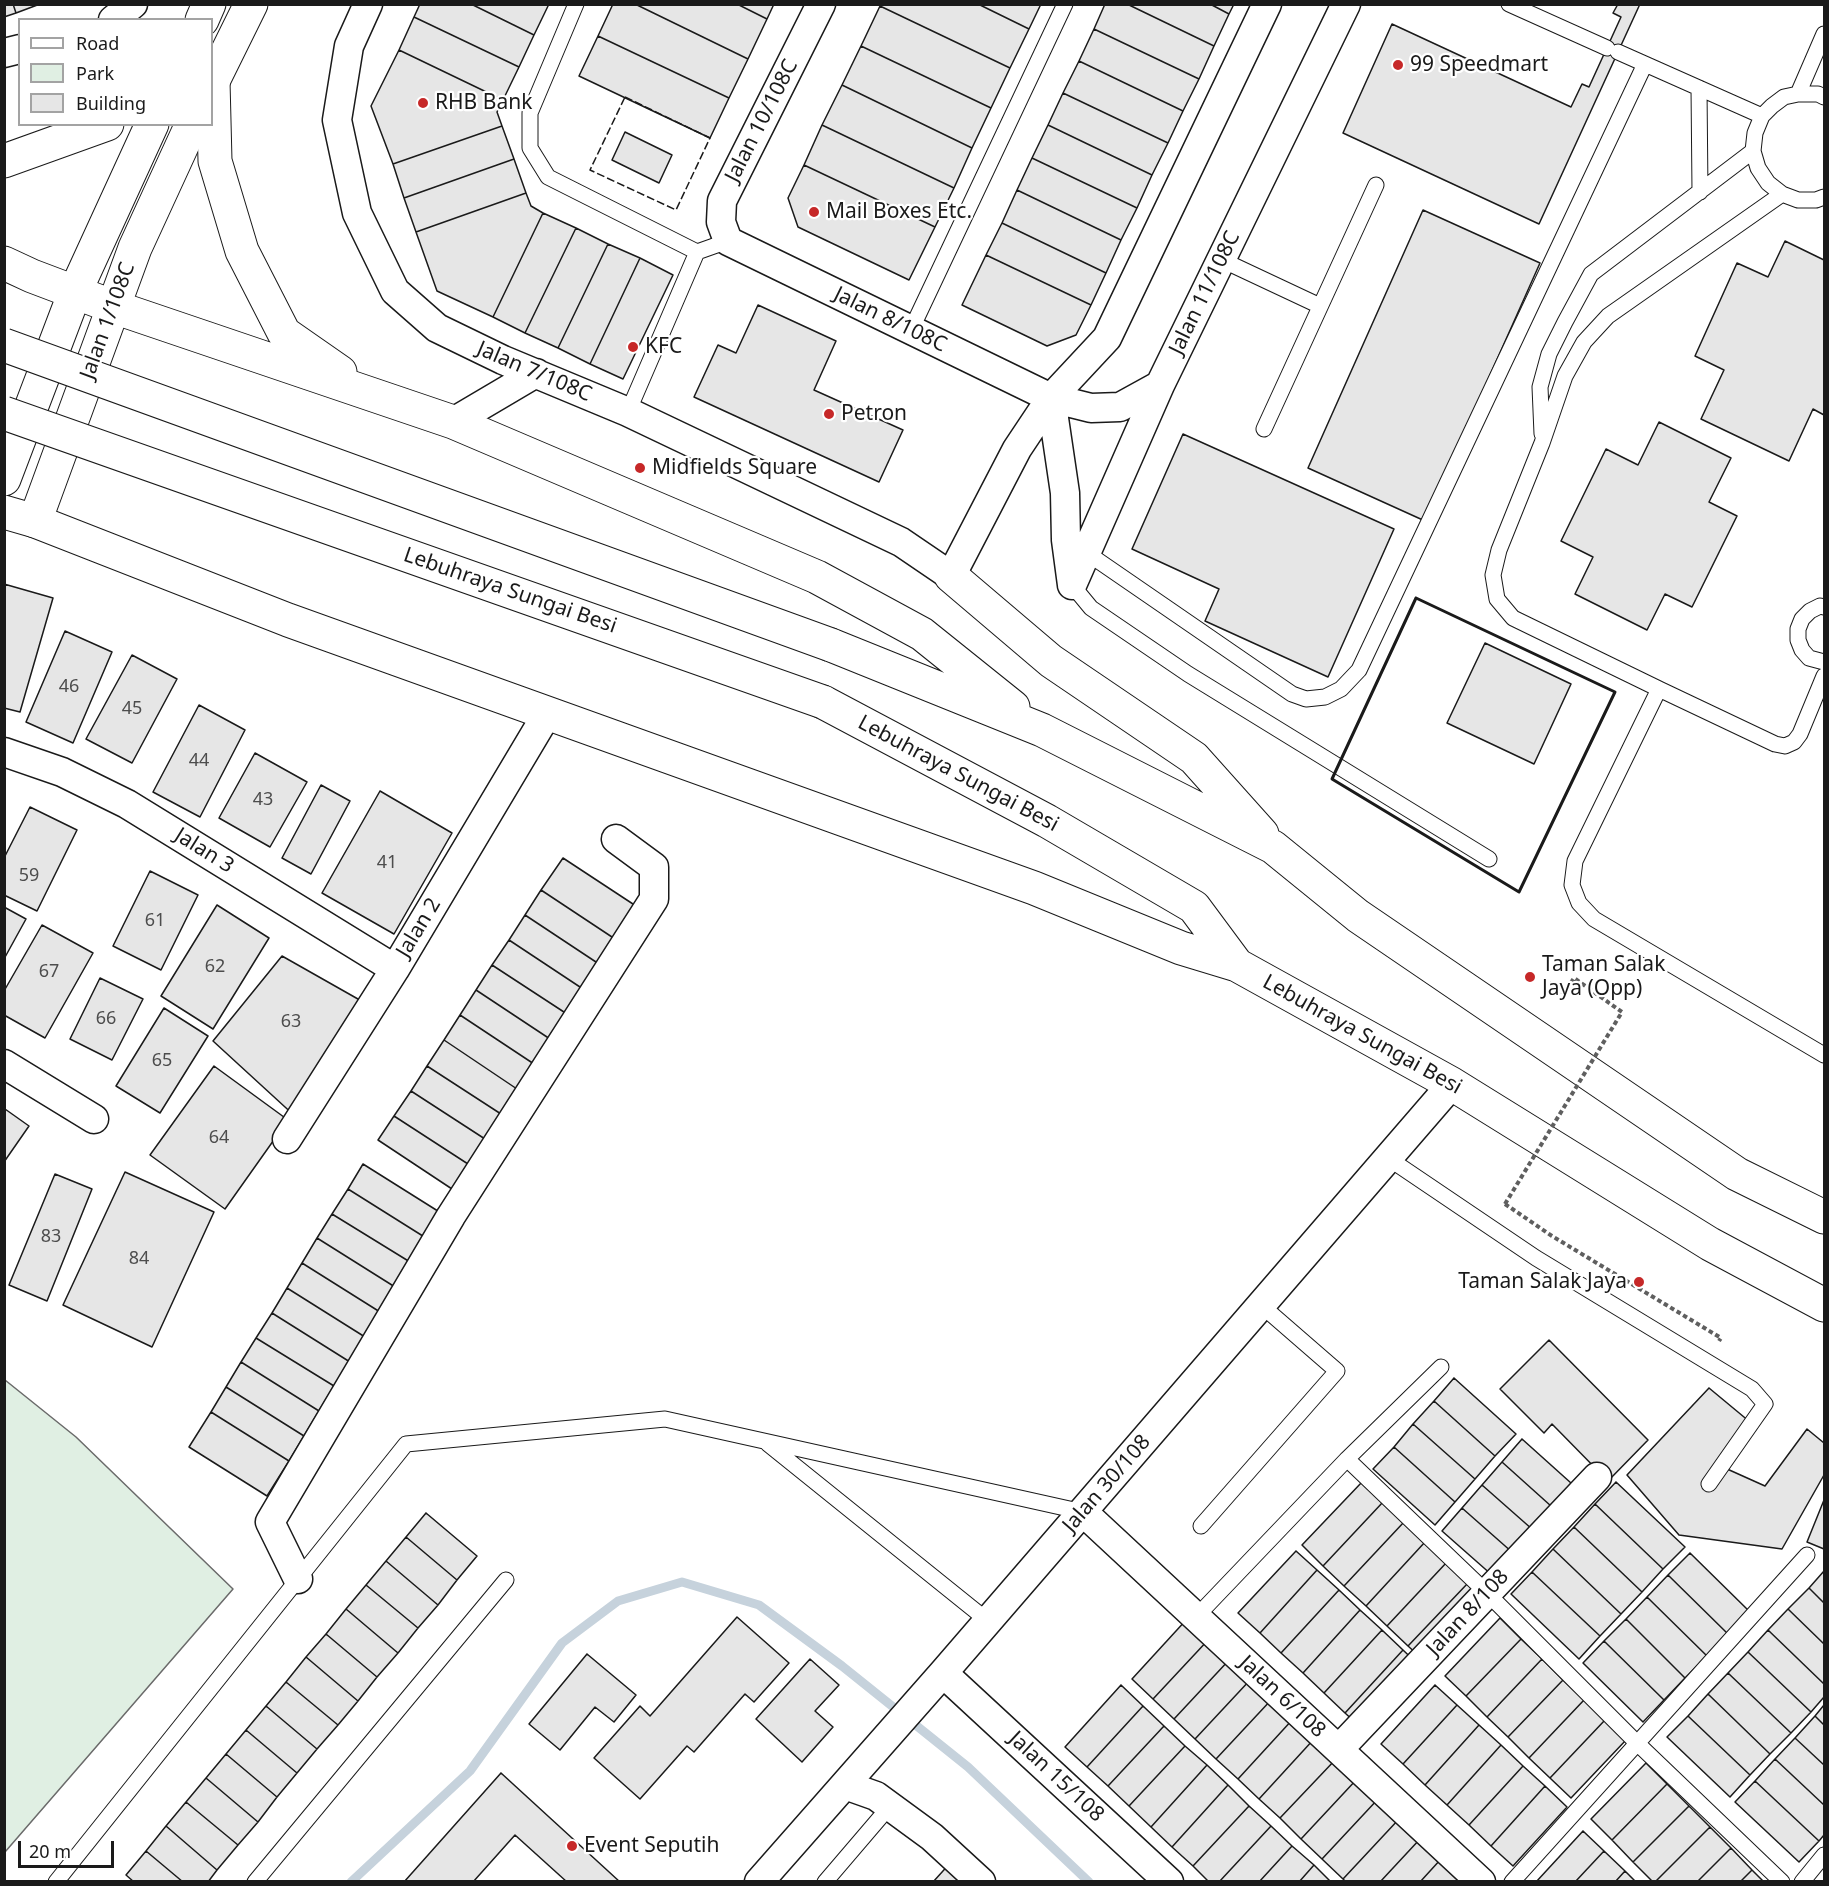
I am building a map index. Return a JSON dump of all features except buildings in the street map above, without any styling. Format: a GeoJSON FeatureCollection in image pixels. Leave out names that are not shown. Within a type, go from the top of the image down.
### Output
{"type":"FeatureCollection","features":[{"type":"Feature","properties":{"kind":"main road"},"geometry":{"type":"LineString","coordinates":[[202,18],[209,4]]}},
{"type":"Feature","properties":{"kind":"main road"},"geometry":{"type":"LineString","coordinates":[[213,80],[251,4]]}},
{"type":"Feature","properties":{"kind":"main road"},"geometry":{"type":"LineString","coordinates":[[213,108],[215,161],[242,252],[284,333],[371,394]]}},
{"type":"Feature","properties":{"kind":"main road"},"geometry":{"type":"LineString","coordinates":[[4,161],[101,126]]}},
{"type":"Feature","properties":{"kind":"main road","name":"Jalan 1/108C"},"geometry":{"type":"LineString","coordinates":[[4,479],[75,292],[151,126]]}},
{"type":"Feature","properties":{"kind":"main road","name":"Jalan 1/108C"},"geometry":{"type":"LineString","coordinates":[[20,517],[114,307],[135,248],[191,126]]}},
{"type":"Feature","properties":{"kind":"main road"},"geometry":{"type":"LineString","coordinates":[[4,263],[114,307],[453,422],[817,577],[922,634],[1042,730]]}},
{"type":"Feature","properties":{"kind":"main road"},"geometry":{"type":"LineString","coordinates":[[4,345],[831,645],[1042,730],[1273,847]]}},
{"type":"Feature","properties":{"kind":"main road","name":"Lebuhraya Sungai Besi"},"geometry":{"type":"LineString","coordinates":[[4,413],[824,702],[1047,821],[1194,907],[1237,965],[1452,1084],[1710,1244],[1824,1305]]}},
{"type":"Feature","properties":{"kind":"main road"},"geometry":{"type":"LineString","coordinates":[[20,517],[288,620],[1034,888],[1181,948],[1237,965]]}},
{"type":"Feature","properties":{"kind":"main road"},"geometry":{"type":"LineString","coordinates":[[951,576],[1051,661],[1194,759],[1273,847],[1358,916],[1737,1174],[1824,1217]]}},
{"type":"Feature","properties":{"kind":"street"},"geometry":{"type":"LineString","coordinates":[[116,18],[133,4]]}},
{"type":"Feature","properties":{"kind":"street","name":"Jalan 7/108C"},"geometry":{"type":"LineString","coordinates":[[368,4],[349,46],[337,120],[357,213],[395,291],[437,328],[503,360],[628,412],[901,542],[951,576]]}},
{"type":"Feature","properties":{"kind":"street","name":"Jalan 10/108C"},"geometry":{"type":"LineString","coordinates":[[728,241],[721,222],[722,201],[821,4]]}},
{"type":"Feature","properties":{"kind":"street"},"geometry":{"type":"LineString","coordinates":[[951,576],[1017,449],[1052,398],[1107,338],[1267,4]]}},
{"type":"Feature","properties":{"kind":"street","name":"Jalan 11/108C"},"geometry":{"type":"LineString","coordinates":[[1072,585],[1160,385],[1346,4]]}},
{"type":"Feature","properties":{"kind":"street","name":"Jalan 8/108C"},"geometry":{"type":"LineString","coordinates":[[728,241],[1052,398],[1091,408],[1120,407],[1160,385]]}},
{"type":"Feature","properties":{"kind":"street"},"geometry":{"type":"LineString","coordinates":[[453,422],[536,374]]}},
{"type":"Feature","properties":{"kind":"street"},"geometry":{"type":"LineString","coordinates":[[1052,398],[1065,494],[1066,540],[1072,585]]}},
{"type":"Feature","properties":{"kind":"street","name":"Jalan 2"},"geometry":{"type":"LineString","coordinates":[[287,1139],[395,969],[547,714]]}},
{"type":"Feature","properties":{"kind":"street","name":"Jalan 3"},"geometry":{"type":"LineString","coordinates":[[4,752],[62,772],[126,804],[395,969]]}},
{"type":"Feature","properties":{"kind":"street"},"geometry":{"type":"LineString","coordinates":[[298,1579],[270,1522],[451,1216],[654,899],[654,867],[616,839]]}},
{"type":"Feature","properties":{"kind":"street"},"geometry":{"type":"LineString","coordinates":[[4,1064],[94,1119]]}},
{"type":"Feature","properties":{"kind":"street","name":"Jalan 30/108"},"geometry":{"type":"LineString","coordinates":[[759,1881],[938,1679],[1452,1084]]}},
{"type":"Feature","properties":{"kind":"street","name":"Jalan 8/108"},"geometry":{"type":"LineString","coordinates":[[1339,1749],[1597,1477]]}},
{"type":"Feature","properties":{"kind":"street","name":"Jalan 6/108"},"geometry":{"type":"LineString","coordinates":[[1083,1512],[1481,1881]]}},
{"type":"Feature","properties":{"kind":"street","name":"Jalan 15/108"},"geometry":{"type":"LineString","coordinates":[[938,1679],[1169,1881]]}},
{"type":"Feature","properties":{"kind":"street"},"geometry":{"type":"LineString","coordinates":[[845,1785],[876,1796],[932,1837],[981,1881]]}},
{"type":"Feature","properties":{"kind":"lane"},"geometry":{"type":"LineString","coordinates":[[576,4],[530,113],[530,148],[548,177],[698,252]]}},
{"type":"Feature","properties":{"kind":"lane"},"geometry":{"type":"LineString","coordinates":[[910,330],[1065,4]]}},
{"type":"Feature","properties":{"kind":"lane"},"geometry":{"type":"LineString","coordinates":[[1509,4],[1762,116]]}},
{"type":"Feature","properties":{"kind":"lane"},"geometry":{"type":"LineString","coordinates":[[1798,94],[1824,34]]}},
{"type":"Feature","properties":{"kind":"lane"},"geometry":{"type":"LineString","coordinates":[[1087,553],[1292,694],[1306,699],[1324,697],[1341,689],[1359,670],[1645,64]]}},
{"type":"Feature","properties":{"kind":"lane"},"geometry":{"type":"LineString","coordinates":[[1699,88],[1700,192]]}},
{"type":"Feature","properties":{"kind":"lane"},"geometry":{"type":"LineString","coordinates":[[1824,97],[1818,94],[1798,94],[1784,98],[1772,106],[1762,116],[1755,133],[1754,151],[1758,168],[1768,183],[1782,194],[1798,200],[1816,200],[1824,196]]}},
{"type":"Feature","properties":{"kind":"lane"},"geometry":{"type":"LineString","coordinates":[[1542,443],[1540,387],[1549,354],[1591,274],[1754,151]]}},
{"type":"Feature","properties":{"kind":"lane"},"geometry":{"type":"LineString","coordinates":[[1263,429],[1376,185]]}},
{"type":"Feature","properties":{"kind":"lane"},"geometry":{"type":"LineString","coordinates":[[1782,194],[1608,316],[1584,342],[1565,376],[1542,443],[1499,550],[1493,575],[1497,599],[1514,618],[1775,744],[1785,746],[1794,742],[1800,734],[1824,676]]}},
{"type":"Feature","properties":{"kind":"lane"},"geometry":{"type":"LineString","coordinates":[[628,412],[698,252],[728,241]]}},
{"type":"Feature","properties":{"kind":"lane"},"geometry":{"type":"LineString","coordinates":[[1222,260],[1320,306]]}},
{"type":"Feature","properties":{"kind":"lane"},"geometry":{"type":"LineString","coordinates":[[1072,585],[1091,608],[1188,674],[1489,859]]}},
{"type":"Feature","properties":{"kind":"lane"},"geometry":{"type":"LineString","coordinates":[[1824,607],[1820,606],[1810,611],[1802,619],[1798,629],[1798,640],[1802,650],[1809,658],[1824,662]]}},
{"type":"Feature","properties":{"kind":"lane"},"geometry":{"type":"LineString","coordinates":[[1659,689],[1575,861],[1572,885],[1579,903],[1594,919],[1824,1055]]}},
{"type":"Feature","properties":{"kind":"lane"},"geometry":{"type":"LineString","coordinates":[[1388,1158],[1536,1258],[1752,1389],[1765,1404],[1709,1484]]}},
{"type":"Feature","properties":{"kind":"lane"},"geometry":{"type":"LineString","coordinates":[[1201,1527],[1337,1371],[1261,1305]]}},
{"type":"Feature","properties":{"kind":"lane"},"geometry":{"type":"LineString","coordinates":[[1196,1617],[1347,1459],[1441,1367]]}},
{"type":"Feature","properties":{"kind":"lane"},"geometry":{"type":"LineString","coordinates":[[56,1881],[406,1444],[665,1419],[1083,1512]]}},
{"type":"Feature","properties":{"kind":"lane"},"geometry":{"type":"LineString","coordinates":[[764,1441],[988,1621]]}},
{"type":"Feature","properties":{"kind":"lane"},"geometry":{"type":"LineString","coordinates":[[1347,1459],[1487,1593],[1636,1743],[1782,1881]]}},
{"type":"Feature","properties":{"kind":"lane"},"geometry":{"type":"LineString","coordinates":[[1512,1881],[1807,1555]]}},
{"type":"Feature","properties":{"kind":"lane"},"geometry":{"type":"LineString","coordinates":[[255,1881],[506,1580]]}},
{"type":"Feature","properties":{"kind":"lane"},"geometry":{"type":"LineString","coordinates":[[825,1881],[890,1806]]}},
{"type":"Feature","properties":{"kind":"lane"},"geometry":{"type":"LineString","coordinates":[[1802,1881],[1824,1855]]}},
{"type":"Feature","properties":{"kind":"path"},"geometry":{"type":"LineString","coordinates":[[1543,979],[1564,993],[1574,978],[1622,1012],[1505,1204],[1552,1236]]}},
{"type":"Feature","properties":{"kind":"green space"},"geometry":{"type":"Polygon","coordinates":[[[5,1380],[76,1437],[233,1589],[5,1852],[5,1380]]]}},
{"type":"Feature","properties":{"kind":"waterway"},"geometry":{"type":"LineString","coordinates":[[351,1882],[470,1771],[562,1643],[618,1601],[682,1582],[759,1605],[842,1666],[968,1767],[1089,1882]]}},
{"type":"Feature","properties":{"kind":"fence"},"geometry":{"type":"LineString","coordinates":[[625,97],[710,138],[676,210],[590,170],[625,97]]}},
{"type":"Feature","properties":{"kind":"wall"},"geometry":{"type":"LineString","coordinates":[[1416,598],[1615,692],[1519,892],[1332,779],[1416,598]]}},
{"type":"Feature","properties":{"kind":"place","name":"99 Speedmart"},"geometry":{"type":"Point","coordinates":[1398,65]}},
{"type":"Feature","properties":{"kind":"place","name":"RHB Bank"},"geometry":{"type":"Point","coordinates":[423,103]}},
{"type":"Feature","properties":{"kind":"place","name":"Mail Boxes Etc."},"geometry":{"type":"Point","coordinates":[814,212]}},
{"type":"Feature","properties":{"kind":"place","name":"KFC"},"geometry":{"type":"Point","coordinates":[633,347]}},
{"type":"Feature","properties":{"kind":"place","name":"Petron"},"geometry":{"type":"Point","coordinates":[829,414]}},
{"type":"Feature","properties":{"kind":"place","name":"Midfields Square"},"geometry":{"type":"Point","coordinates":[640,468]}},
{"type":"Feature","properties":{"kind":"place","name":"Taman Salak Jaya (Opp)"},"geometry":{"type":"Point","coordinates":[1530,977]}},
{"type":"Feature","properties":{"kind":"place","name":"Taman Salak Jaya"},"geometry":{"type":"Point","coordinates":[1639,1282]}},
{"type":"Feature","properties":{"kind":"place","name":"Event Seputih"},"geometry":{"type":"Point","coordinates":[572,1846]}}]}
